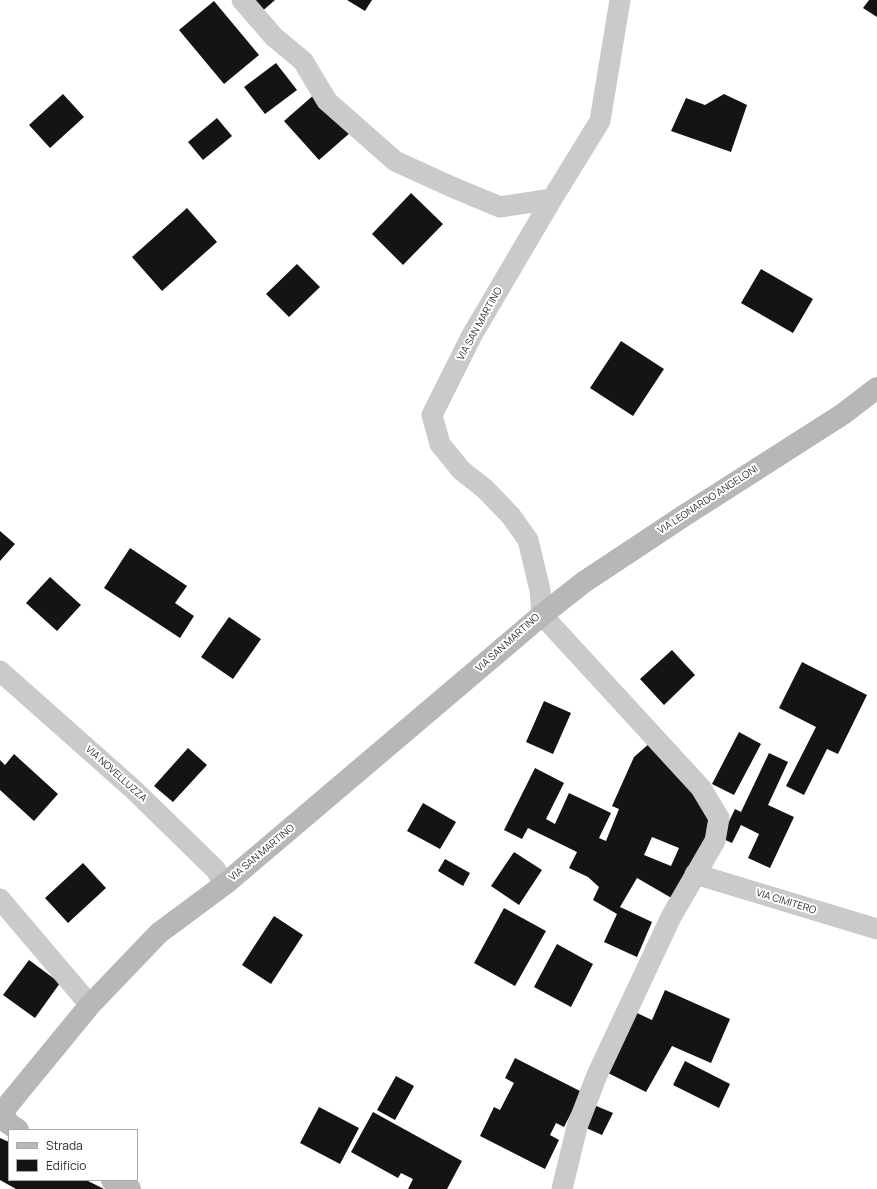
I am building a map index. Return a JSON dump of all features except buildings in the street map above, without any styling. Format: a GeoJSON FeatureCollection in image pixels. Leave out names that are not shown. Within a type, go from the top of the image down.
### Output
{"type":"FeatureCollection","features":[{"type":"Feature","properties":{"kind":"street"},"geometry":{"type":"LineString","coordinates":[[242,0],[274,37],[303,61],[327,100],[395,161],[452,188],[500,207],[552,199]]}},
{"type":"Feature","properties":{"kind":"street","name":"VIA SAN MARTINO"},"geometry":{"type":"LineString","coordinates":[[2,1112],[90,1004],[159,933],[225,884],[542,615],[540,590],[528,540],[511,516],[485,489],[462,470],[440,444],[432,415],[472,335],[600,121],[620,0]]}},
{"type":"Feature","properties":{"kind":"street","name":"VIA LEONARDO ANGELONI"},"geometry":{"type":"LineString","coordinates":[[542,615],[584,582],[682,517],[843,414],[877,388]]}},
{"type":"Feature","properties":{"kind":"street"},"geometry":{"type":"LineString","coordinates":[[542,615],[701,788],[719,818],[715,841],[671,917],[597,1074],[577,1127],[562,1189]]}},
{"type":"Feature","properties":{"kind":"street","name":"VIA NOVELLUZZA"},"geometry":{"type":"LineString","coordinates":[[0,671],[133,789],[215,869],[225,884]]}},
{"type":"Feature","properties":{"kind":"street","name":"VIA CIMITERO"},"geometry":{"type":"LineString","coordinates":[[695,874],[877,929]]}},
{"type":"Feature","properties":{"kind":"street"},"geometry":{"type":"LineString","coordinates":[[0,899],[90,1004]]}},
{"type":"Feature","properties":{"kind":"street"},"geometry":{"type":"LineString","coordinates":[[2,1112],[8,1123],[17,1129]]}},
{"type":"Feature","properties":{"kind":"street"},"geometry":{"type":"LineString","coordinates":[[114,1181],[130,1189]]}}]}
